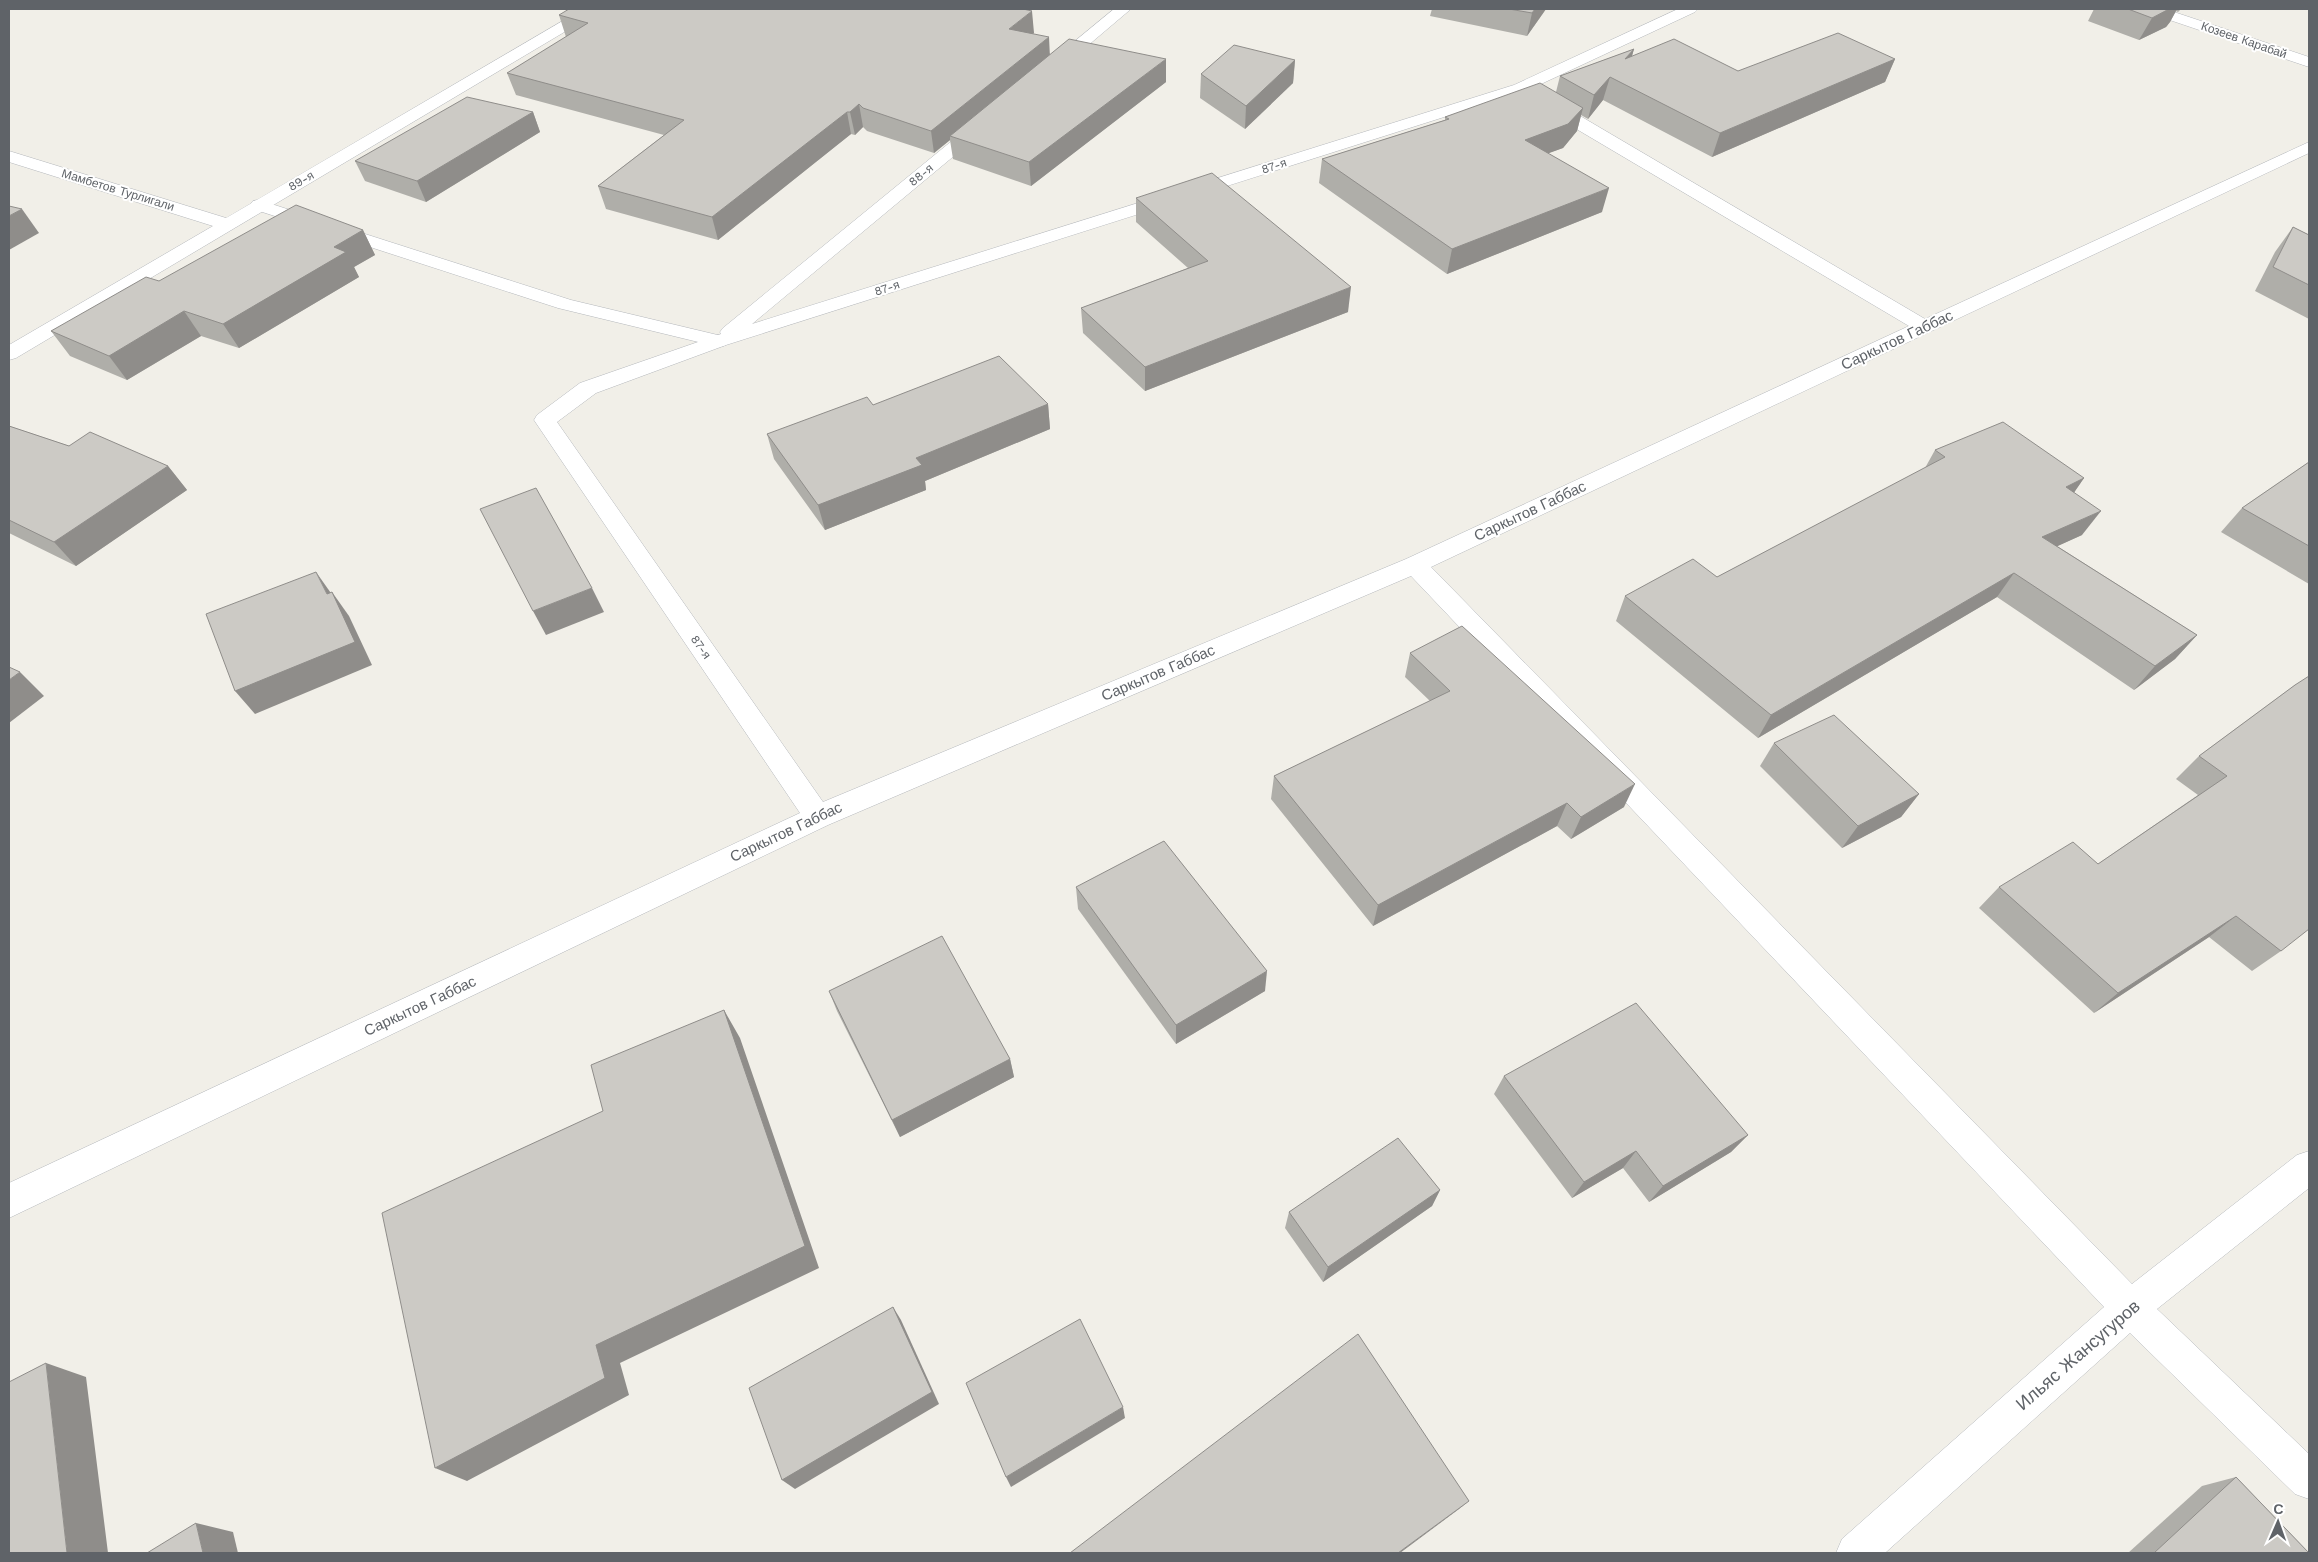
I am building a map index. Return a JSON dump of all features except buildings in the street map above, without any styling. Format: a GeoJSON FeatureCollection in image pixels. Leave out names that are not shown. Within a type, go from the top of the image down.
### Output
{"type":"FeatureCollection","features":[{"type":"Feature","properties":{"kind":"street","name":"89-я"},"geometry":{"type":"LineString","coordinates":[[9,354],[593,9]]}},
{"type":"Feature","properties":{"kind":"street"},"geometry":{"type":"LineString","coordinates":[[1039,78],[1123,9]]}},
{"type":"Feature","properties":{"kind":"street","name":"87-я"},"geometry":{"type":"LineString","coordinates":[[818,817],[545,420],[588,388],[719,342],[1520,88],[1690,9]]}},
{"type":"Feature","properties":{"kind":"street","name":"Козеев Карабай"},"geometry":{"type":"LineString","coordinates":[[2151,9],[2309,62]]}},
{"type":"Feature","properties":{"kind":"street"},"geometry":{"type":"LineString","coordinates":[[1520,88],[1925,327]]}},
{"type":"Feature","properties":{"kind":"street","name":"88-я"},"geometry":{"type":"LineString","coordinates":[[719,342],[993,116]]}},
{"type":"Feature","properties":{"kind":"street","name":"Саркытов Габбас"},"geometry":{"type":"LineString","coordinates":[[9,1201],[818,817],[1415,565],[2309,147]]}},
{"type":"Feature","properties":{"kind":"street","name":"Мамбетов Турлигали"},"geometry":{"type":"LineString","coordinates":[[9,156],[227,224]]}},
{"type":"Feature","properties":{"kind":"street"},"geometry":{"type":"LineString","coordinates":[[260,205],[565,304],[719,342]]}},
{"type":"Feature","properties":{"kind":"street"},"geometry":{"type":"LineString","coordinates":[[1415,565],[2130,1308],[2309,1480]]}},
{"type":"Feature","properties":{"kind":"street","name":"Ильяс Жансугуров"},"geometry":{"type":"LineString","coordinates":[[1856,1553],[2130,1308],[2309,1167]]}}]}
